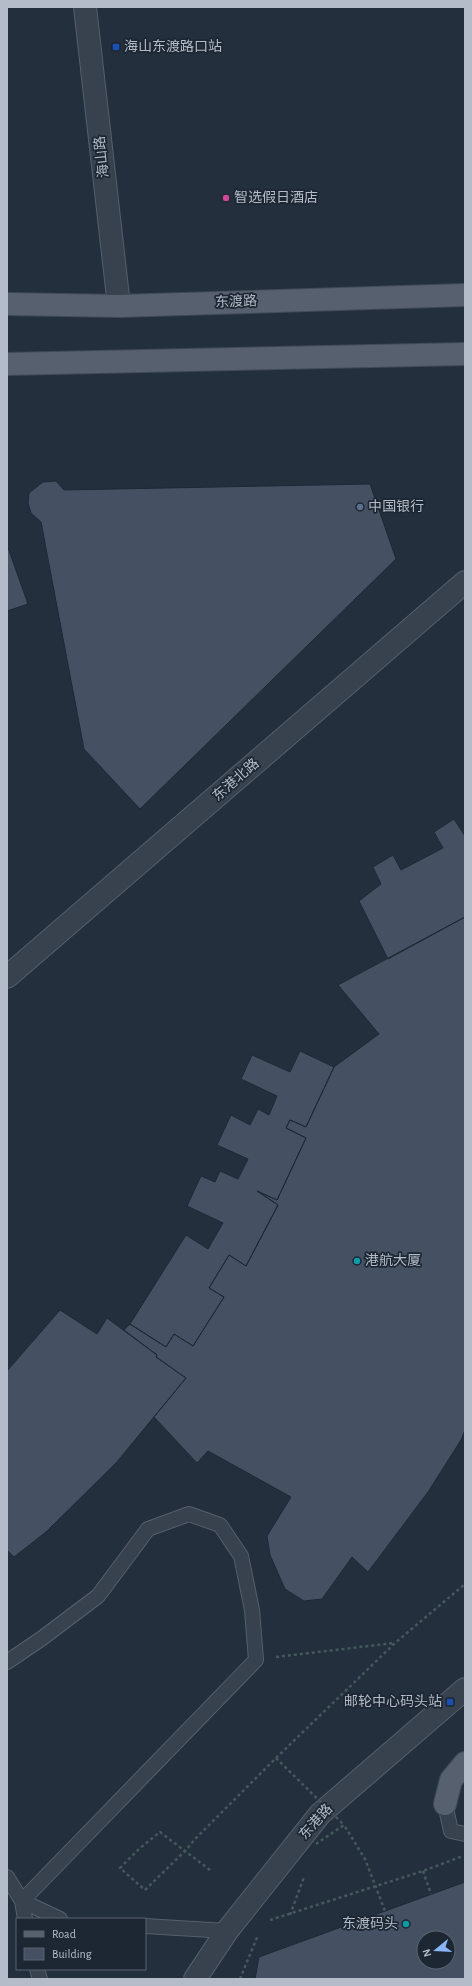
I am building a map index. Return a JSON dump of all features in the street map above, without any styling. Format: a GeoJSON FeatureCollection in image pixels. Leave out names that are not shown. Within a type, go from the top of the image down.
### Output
{"type":"FeatureCollection","features":[{"type":"Feature","properties":{"kind":"main road","name":"东渡路"},"geometry":{"type":"LineString","coordinates":[[7,304],[119,306],[465,295]]}},
{"type":"Feature","properties":{"kind":"main road"},"geometry":{"type":"LineString","coordinates":[[7,364],[465,354]]}},
{"type":"Feature","properties":{"kind":"main road"},"geometry":{"type":"LineString","coordinates":[[445,1804],[451,1780],[465,1764]]}},
{"type":"Feature","properties":{"kind":"street","name":"海山路"},"geometry":{"type":"LineString","coordinates":[[85,7],[119,306]]}},
{"type":"Feature","properties":{"kind":"street","name":"东港北路"},"geometry":{"type":"LineString","coordinates":[[7,978],[465,582]]}},
{"type":"Feature","properties":{"kind":"street","name":"东港路"},"geometry":{"type":"LineString","coordinates":[[194,1979],[227,1931],[320,1814],[465,1689]]}},
{"type":"Feature","properties":{"kind":"lane"},"geometry":{"type":"LineString","coordinates":[[7,1662],[41,1639],[98,1596],[148,1529],[189,1514],[220,1525],[241,1556],[252,1610],[256,1660],[22,1901]]}},
{"type":"Feature","properties":{"kind":"lane"},"geometry":{"type":"LineString","coordinates":[[445,1804],[451,1831],[465,1834]]}},
{"type":"Feature","properties":{"kind":"lane"},"geometry":{"type":"LineString","coordinates":[[7,1876],[22,1901],[25,1918]]}},
{"type":"Feature","properties":{"kind":"lane"},"geometry":{"type":"LineString","coordinates":[[22,1901],[58,1918]]}},
{"type":"Feature","properties":{"kind":"lane"},"geometry":{"type":"LineString","coordinates":[[146,1926],[227,1931]]}},
{"type":"Feature","properties":{"kind":"path"},"geometry":{"type":"LineString","coordinates":[[210,1870],[185,1851],[160,1832],[140,1848],[120,1868],[145,1890],[185,1851],[196,1838],[276,1758],[329,1706],[395,1643],[465,1584]]}},
{"type":"Feature","properties":{"kind":"path"},"geometry":{"type":"LineString","coordinates":[[256,1660],[395,1643]]}},
{"type":"Feature","properties":{"kind":"path"},"geometry":{"type":"LineString","coordinates":[[276,1758],[344,1825],[364,1859],[385,1911]]}},
{"type":"Feature","properties":{"kind":"path"},"geometry":{"type":"LineString","coordinates":[[316,1844],[344,1825]]}},
{"type":"Feature","properties":{"kind":"path"},"geometry":{"type":"LineString","coordinates":[[267,1924],[272,1919],[290,1915],[423,1871],[465,1855]]}},
{"type":"Feature","properties":{"kind":"path"},"geometry":{"type":"LineString","coordinates":[[423,1871],[431,1894]]}},
{"type":"Feature","properties":{"kind":"path"},"geometry":{"type":"LineString","coordinates":[[240,1979],[259,1933]]}},
{"type":"Feature","properties":{"kind":"building"},"geometry":{"type":"Polygon","coordinates":[[[56,481],[64,490],[370,484],[396,559],[140,809],[84,749],[41,522],[31,513],[28,503],[29,493],[43,482],[56,481]]]}},
{"type":"Feature","properties":{"kind":"building"},"geometry":{"type":"Polygon","coordinates":[[[7,545],[28,604],[7,611],[7,545]]]}},
{"type":"Feature","properties":{"kind":"building"},"geometry":{"type":"Polygon","coordinates":[[[454,819],[465,836],[465,917],[388,959],[359,901],[381,884],[373,867],[393,855],[401,870],[443,848],[434,832],[454,819]]]}},
{"type":"Feature","properties":{"kind":"building","name":"港航大厦"},"geometry":{"type":"Polygon","coordinates":[[[465,917],[465,1430],[461,1440],[428,1492],[368,1572],[352,1557],[322,1599],[304,1601],[285,1589],[270,1555],[267,1536],[291,1497],[208,1451],[197,1463],[154,1417],[186,1378],[156,1357],[157,1355],[124,1330],[130,1324],[166,1347],[174,1334],[193,1346],[224,1297],[209,1288],[229,1255],[246,1266],[278,1205],[257,1191],[277,1200],[306,1138],[286,1128],[290,1120],[306,1127],[334,1067],[379,1034],[338,985],[465,917]]]}},
{"type":"Feature","properties":{"kind":"building"},"geometry":{"type":"Polygon","coordinates":[[[300,1051],[334,1067],[306,1127],[290,1120],[286,1128],[306,1138],[277,1200],[257,1191],[278,1205],[246,1266],[229,1255],[209,1288],[224,1297],[193,1346],[174,1334],[166,1347],[130,1324],[186,1235],[208,1249],[223,1223],[187,1206],[201,1176],[215,1182],[220,1171],[238,1179],[248,1159],[217,1145],[231,1115],[250,1125],[258,1109],[269,1115],[277,1096],[241,1079],[252,1055],[290,1072],[300,1051]]]}},
{"type":"Feature","properties":{"kind":"building"},"geometry":{"type":"Polygon","coordinates":[[[60,1310],[97,1334],[107,1318],[157,1355],[156,1357],[186,1378],[116,1463],[46,1532],[14,1557],[7,1550],[7,1371],[60,1310]]]}},
{"type":"Feature","properties":{"kind":"building","name":"东渡码头"},"geometry":{"type":"Polygon","coordinates":[[[465,1882],[465,1979],[255,1979],[259,1957],[465,1882]]]}},
{"type":"Feature","properties":{"kind":"place","name":"海山东渡路口站"},"geometry":{"type":"Point","coordinates":[116,47]}},
{"type":"Feature","properties":{"kind":"place","name":"智选假日酒店"},"geometry":{"type":"Point","coordinates":[226,198]}},
{"type":"Feature","properties":{"kind":"place","name":"中国银行"},"geometry":{"type":"Point","coordinates":[360,507]}},
{"type":"Feature","properties":{"kind":"place","name":"港航大厦"},"geometry":{"type":"Point","coordinates":[357,1261]}},
{"type":"Feature","properties":{"kind":"place","name":"邮轮中心码头站"},"geometry":{"type":"Point","coordinates":[450,1702]}},
{"type":"Feature","properties":{"kind":"place","name":"东渡码头"},"geometry":{"type":"Point","coordinates":[406,1924]}}]}
